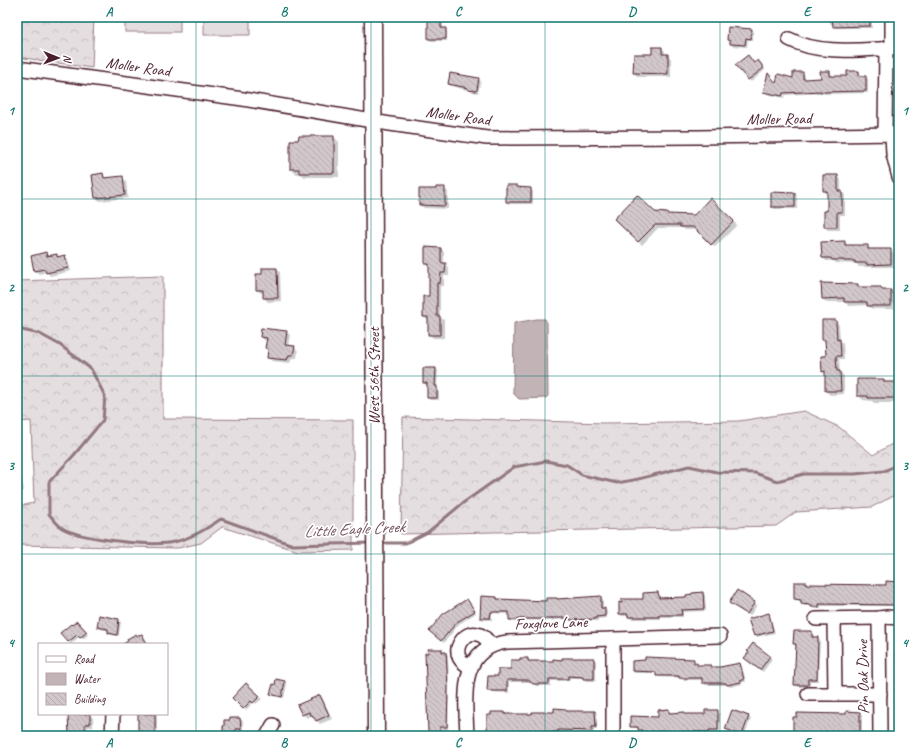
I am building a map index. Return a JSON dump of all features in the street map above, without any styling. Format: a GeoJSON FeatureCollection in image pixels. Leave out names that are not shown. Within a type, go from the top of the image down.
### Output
{"type":"FeatureCollection","features":[{"type":"Feature","properties":{"kind":"main road","name":"West 56th Street"},"geometry":{"type":"LineString","coordinates":[[373,17],[376,736]]}},
{"type":"Feature","properties":{"kind":"street"},"geometry":{"type":"LineString","coordinates":[[892,17],[892,134],[893,154],[899,177]]}},
{"type":"Feature","properties":{"kind":"street"},"geometry":{"type":"LineString","coordinates":[[789,40],[805,46],[824,50],[892,48]]}},
{"type":"Feature","properties":{"kind":"street","name":"Moller Road"},"geometry":{"type":"LineString","coordinates":[[17,68],[243,99],[487,138],[508,139],[892,134]]}},
{"type":"Feature","properties":{"kind":"street","name":"Pin Oak Drive"},"geometry":{"type":"LineString","coordinates":[[879,618],[880,736]]}},
{"type":"Feature","properties":{"kind":"street"},"geometry":{"type":"LineString","coordinates":[[816,619],[899,618]]}},
{"type":"Feature","properties":{"kind":"street"},"geometry":{"type":"LineString","coordinates":[[834,619],[835,694]]}},
{"type":"Feature","properties":{"kind":"street"},"geometry":{"type":"LineString","coordinates":[[471,667],[462,661],[458,654],[458,646],[464,637],[475,634],[481,635],[491,646]]}},
{"type":"Feature","properties":{"kind":"street","name":"Foxglove Lane"},"geometry":{"type":"LineString","coordinates":[[467,736],[467,677],[478,656],[491,646],[507,642],[720,636]]}},
{"type":"Feature","properties":{"kind":"street"},"geometry":{"type":"LineString","coordinates":[[613,639],[614,736]]}},
{"type":"Feature","properties":{"kind":"street"},"geometry":{"type":"LineString","coordinates":[[808,694],[880,694]]}},
{"type":"Feature","properties":{"kind":"street"},"geometry":{"type":"LineString","coordinates":[[112,736],[113,715]]}},
{"type":"Feature","properties":{"kind":"green space"},"geometry":{"type":"Polygon","coordinates":[[[17,17],[94,17],[92,68],[17,57],[17,17]]]}},
{"type":"Feature","properties":{"kind":"green space"},"geometry":{"type":"Polygon","coordinates":[[[125,17],[180,17],[180,32],[125,32],[125,17]]]}},
{"type":"Feature","properties":{"kind":"green space"},"geometry":{"type":"Polygon","coordinates":[[[204,17],[246,17],[250,21],[250,35],[204,35],[204,17]]]}},
{"type":"Feature","properties":{"kind":"green space"},"geometry":{"type":"Polygon","coordinates":[[[163,276],[163,419],[353,420],[353,550],[298,551],[222,527],[201,543],[178,548],[17,545],[17,506],[34,503],[31,421],[17,422],[17,281],[163,276]]]}},
{"type":"Feature","properties":{"kind":"green space"},"geometry":{"type":"Polygon","coordinates":[[[804,411],[839,427],[873,455],[899,440],[899,493],[872,507],[796,512],[776,526],[401,534],[403,417],[605,423],[739,421],[804,411]]]}},
{"type":"Feature","properties":{"kind":"water"},"geometry":{"type":"Polygon","coordinates":[[[545,319],[547,323],[548,396],[546,398],[519,399],[513,393],[514,323],[545,319]]]}},
{"type":"Feature","properties":{"kind":"building"},"geometry":{"type":"Polygon","coordinates":[[[832,17],[870,17],[870,26],[833,27],[832,17]]]}},
{"type":"Feature","properties":{"kind":"building"},"geometry":{"type":"Polygon","coordinates":[[[428,18],[441,18],[441,28],[446,28],[446,39],[428,39],[428,18]]]}},
{"type":"Feature","properties":{"kind":"building"},"geometry":{"type":"Polygon","coordinates":[[[728,27],[752,29],[751,39],[746,38],[745,45],[730,44],[730,41],[727,40],[728,27]]]}},
{"type":"Feature","properties":{"kind":"building"},"geometry":{"type":"Polygon","coordinates":[[[652,47],[662,47],[662,54],[668,54],[668,74],[633,73],[634,54],[652,54],[652,47]]]}},
{"type":"Feature","properties":{"kind":"building"},"geometry":{"type":"Polygon","coordinates":[[[748,55],[754,63],[758,60],[764,68],[748,80],[735,65],[748,55]]]}},
{"type":"Feature","properties":{"kind":"building"},"geometry":{"type":"Polygon","coordinates":[[[820,71],[830,71],[830,76],[847,76],[847,71],[859,71],[859,76],[866,76],[866,91],[783,93],[782,96],[763,92],[768,73],[776,83],[778,74],[793,78],[793,72],[803,72],[803,79],[821,78],[820,71]]]}},
{"type":"Feature","properties":{"kind":"building"},"geometry":{"type":"Polygon","coordinates":[[[450,73],[479,78],[477,90],[468,90],[468,88],[448,84],[450,73]]]}},
{"type":"Feature","properties":{"kind":"building"},"geometry":{"type":"Polygon","coordinates":[[[299,136],[334,136],[334,173],[299,173],[299,169],[290,169],[290,140],[298,140],[299,136]]]}},
{"type":"Feature","properties":{"kind":"building"},"geometry":{"type":"Polygon","coordinates":[[[103,173],[104,178],[123,176],[125,195],[95,198],[92,175],[103,173]]]}},
{"type":"Feature","properties":{"kind":"building"},"geometry":{"type":"Polygon","coordinates":[[[823,175],[838,175],[838,191],[842,191],[842,212],[837,212],[837,227],[824,227],[824,211],[827,211],[827,191],[823,191],[823,175]]]}},
{"type":"Feature","properties":{"kind":"building"},"geometry":{"type":"Polygon","coordinates":[[[506,185],[517,185],[517,187],[531,188],[531,202],[506,202],[506,185]]]}},
{"type":"Feature","properties":{"kind":"building"},"geometry":{"type":"Polygon","coordinates":[[[436,187],[445,187],[445,206],[419,205],[419,189],[436,189],[436,187]]]}},
{"type":"Feature","properties":{"kind":"building"},"geometry":{"type":"Polygon","coordinates":[[[771,192],[795,193],[795,207],[771,207],[771,192]]]}},
{"type":"Feature","properties":{"kind":"building"},"geometry":{"type":"Polygon","coordinates":[[[637,195],[655,212],[667,214],[694,215],[710,198],[734,221],[711,245],[693,227],[680,227],[680,225],[655,225],[638,242],[614,219],[637,195]]]}},
{"type":"Feature","properties":{"kind":"building"},"geometry":{"type":"Polygon","coordinates":[[[845,241],[845,245],[868,245],[868,249],[891,249],[891,264],[867,265],[867,263],[855,263],[855,261],[822,258],[821,242],[845,241]]]}},
{"type":"Feature","properties":{"kind":"building"},"geometry":{"type":"Polygon","coordinates":[[[425,247],[441,248],[441,263],[446,263],[445,273],[441,273],[440,283],[437,283],[437,316],[440,316],[440,335],[428,335],[428,317],[423,317],[423,296],[429,296],[429,264],[425,264],[425,247]]]}},
{"type":"Feature","properties":{"kind":"building"},"geometry":{"type":"Polygon","coordinates":[[[46,252],[47,256],[57,254],[57,257],[65,255],[68,268],[46,273],[45,269],[34,271],[31,256],[46,252]]]}},
{"type":"Feature","properties":{"kind":"building"},"geometry":{"type":"Polygon","coordinates":[[[262,268],[277,268],[278,298],[263,298],[263,290],[256,290],[256,274],[262,274],[262,268]]]}},
{"type":"Feature","properties":{"kind":"building"},"geometry":{"type":"Polygon","coordinates":[[[821,283],[858,284],[858,287],[881,287],[882,290],[891,290],[891,306],[867,306],[867,302],[844,302],[844,298],[822,299],[821,283]]]}},
{"type":"Feature","properties":{"kind":"building"},"geometry":{"type":"Polygon","coordinates":[[[822,320],[836,320],[837,340],[840,339],[841,356],[836,356],[837,371],[840,371],[841,391],[825,391],[825,371],[822,372],[821,356],[826,356],[825,340],[822,340],[822,320]]]}},
{"type":"Feature","properties":{"kind":"building"},"geometry":{"type":"Polygon","coordinates":[[[261,328],[287,331],[285,345],[295,346],[293,355],[289,355],[287,360],[267,358],[268,349],[265,348],[267,338],[260,337],[261,328]]]}},
{"type":"Feature","properties":{"kind":"building"},"geometry":{"type":"Polygon","coordinates":[[[423,368],[436,368],[435,386],[437,386],[437,398],[427,398],[427,383],[423,383],[423,368]]]}},
{"type":"Feature","properties":{"kind":"building"},"geometry":{"type":"Polygon","coordinates":[[[857,379],[884,379],[884,382],[899,382],[899,398],[868,398],[868,396],[857,396],[857,379]]]}},
{"type":"Feature","properties":{"kind":"building"},"geometry":{"type":"Polygon","coordinates":[[[886,581],[899,582],[899,605],[819,604],[819,607],[811,607],[811,605],[801,604],[801,600],[794,599],[794,582],[806,582],[806,584],[886,585],[886,581]]]}},
{"type":"Feature","properties":{"kind":"building"},"geometry":{"type":"Polygon","coordinates":[[[737,590],[755,602],[747,614],[729,603],[737,590]]]}},
{"type":"Feature","properties":{"kind":"building"},"geometry":{"type":"Polygon","coordinates":[[[658,592],[659,598],[686,597],[686,595],[692,593],[703,592],[704,609],[681,610],[682,615],[659,615],[659,617],[628,617],[628,614],[619,614],[619,602],[622,603],[622,599],[643,599],[643,593],[658,592]]]}},
{"type":"Feature","properties":{"kind":"building"},"geometry":{"type":"Polygon","coordinates":[[[481,596],[497,597],[497,599],[546,601],[546,598],[557,599],[601,596],[601,608],[605,608],[605,616],[596,617],[596,619],[570,620],[570,618],[552,618],[509,620],[509,612],[491,612],[490,618],[480,618],[481,596]]]}},
{"type":"Feature","properties":{"kind":"building"},"geometry":{"type":"Polygon","coordinates":[[[467,599],[475,611],[457,622],[441,641],[429,631],[443,614],[467,599]]]}},
{"type":"Feature","properties":{"kind":"building"},"geometry":{"type":"Polygon","coordinates":[[[769,613],[773,631],[754,636],[748,619],[769,613]]]}},
{"type":"Feature","properties":{"kind":"building"},"geometry":{"type":"Polygon","coordinates":[[[99,615],[119,619],[117,635],[108,633],[108,629],[97,627],[99,615]]]}},
{"type":"Feature","properties":{"kind":"building"},"geometry":{"type":"Polygon","coordinates":[[[77,621],[87,632],[80,638],[77,635],[68,642],[60,633],[77,621]]]}},
{"type":"Feature","properties":{"kind":"building"},"geometry":{"type":"Polygon","coordinates":[[[794,631],[812,631],[812,637],[818,637],[817,679],[808,679],[808,685],[794,685],[796,644],[793,644],[794,631]]]}},
{"type":"Feature","properties":{"kind":"building"},"geometry":{"type":"Polygon","coordinates":[[[136,634],[137,636],[142,634],[146,643],[125,643],[128,641],[127,639],[136,634]]]}},
{"type":"Feature","properties":{"kind":"building"},"geometry":{"type":"Polygon","coordinates":[[[753,643],[770,656],[760,670],[744,658],[749,652],[747,651],[753,643]]]}},
{"type":"Feature","properties":{"kind":"building"},"geometry":{"type":"Polygon","coordinates":[[[428,649],[442,649],[442,652],[446,652],[448,687],[447,727],[440,727],[440,732],[428,732],[425,653],[428,653],[428,649]]]}},
{"type":"Feature","properties":{"kind":"building"},"geometry":{"type":"Polygon","coordinates":[[[645,657],[694,659],[694,663],[697,663],[697,665],[711,665],[711,667],[720,667],[740,663],[744,680],[727,685],[726,683],[702,683],[702,678],[656,676],[656,672],[632,671],[632,661],[645,660],[645,657]]]}},
{"type":"Feature","properties":{"kind":"building"},"geometry":{"type":"Polygon","coordinates":[[[520,658],[528,658],[528,661],[553,661],[553,659],[562,660],[562,658],[594,658],[594,679],[583,679],[583,677],[568,676],[568,679],[549,679],[549,684],[533,684],[528,680],[507,680],[507,691],[487,691],[488,676],[498,676],[498,669],[511,669],[511,660],[520,660],[520,658]]]}},
{"type":"Feature","properties":{"kind":"building"},"geometry":{"type":"Polygon","coordinates":[[[276,679],[285,681],[282,697],[270,694],[273,684],[275,685],[276,679]]]}},
{"type":"Feature","properties":{"kind":"building"},"geometry":{"type":"Polygon","coordinates":[[[246,683],[260,696],[253,703],[251,701],[243,709],[232,698],[246,683]]]}},
{"type":"Feature","properties":{"kind":"building"},"geometry":{"type":"Polygon","coordinates":[[[320,695],[329,715],[316,721],[309,712],[302,715],[297,705],[320,695]]]}},
{"type":"Feature","properties":{"kind":"building"},"geometry":{"type":"Polygon","coordinates":[[[554,708],[566,709],[566,711],[595,711],[596,727],[592,727],[592,731],[558,730],[558,732],[487,732],[487,715],[491,715],[491,712],[505,712],[505,714],[532,714],[532,712],[554,712],[554,708]]]}},
{"type":"Feature","properties":{"kind":"building"},"geometry":{"type":"Polygon","coordinates":[[[669,709],[669,713],[685,712],[685,714],[705,714],[705,710],[718,710],[718,730],[709,730],[709,732],[664,731],[642,733],[642,730],[638,730],[638,727],[630,727],[630,716],[658,717],[658,710],[669,709]]]}},
{"type":"Feature","properties":{"kind":"building"},"geometry":{"type":"Polygon","coordinates":[[[732,710],[749,716],[742,735],[725,729],[732,710]]]}},
{"type":"Feature","properties":{"kind":"building"},"geometry":{"type":"Polygon","coordinates":[[[846,711],[860,712],[860,735],[797,735],[797,732],[793,732],[793,717],[797,717],[797,713],[846,714],[846,711]]]}},
{"type":"Feature","properties":{"kind":"building"},"geometry":{"type":"Polygon","coordinates":[[[68,715],[90,715],[90,724],[85,724],[85,736],[69,736],[68,715]]]}},
{"type":"Feature","properties":{"kind":"building"},"geometry":{"type":"Polygon","coordinates":[[[138,715],[155,715],[155,736],[138,736],[138,715]]]}},
{"type":"Feature","properties":{"kind":"building"},"geometry":{"type":"Polygon","coordinates":[[[230,718],[240,718],[241,729],[235,729],[235,736],[223,736],[224,720],[230,720],[230,718]]]}},
{"type":"Feature","properties":{"kind":"waterway","name":"Little Eagle Creek"},"geometry":{"type":"LineString","coordinates":[[17,329],[40,334],[60,345],[91,369],[105,396],[103,420],[49,482],[49,514],[62,528],[84,536],[100,539],[134,543],[164,543],[174,542],[193,536],[221,519],[293,545],[371,543]]}},
{"type":"Feature","properties":{"kind":"waterway","name":"Little Eagle Creek"},"geometry":{"type":"LineString","coordinates":[[381,543],[406,543],[428,532],[463,503],[514,467],[546,461],[567,465],[582,475],[617,483],[689,466],[717,472],[755,473],[777,481],[804,474],[855,474],[884,471],[899,464]]}}]}
